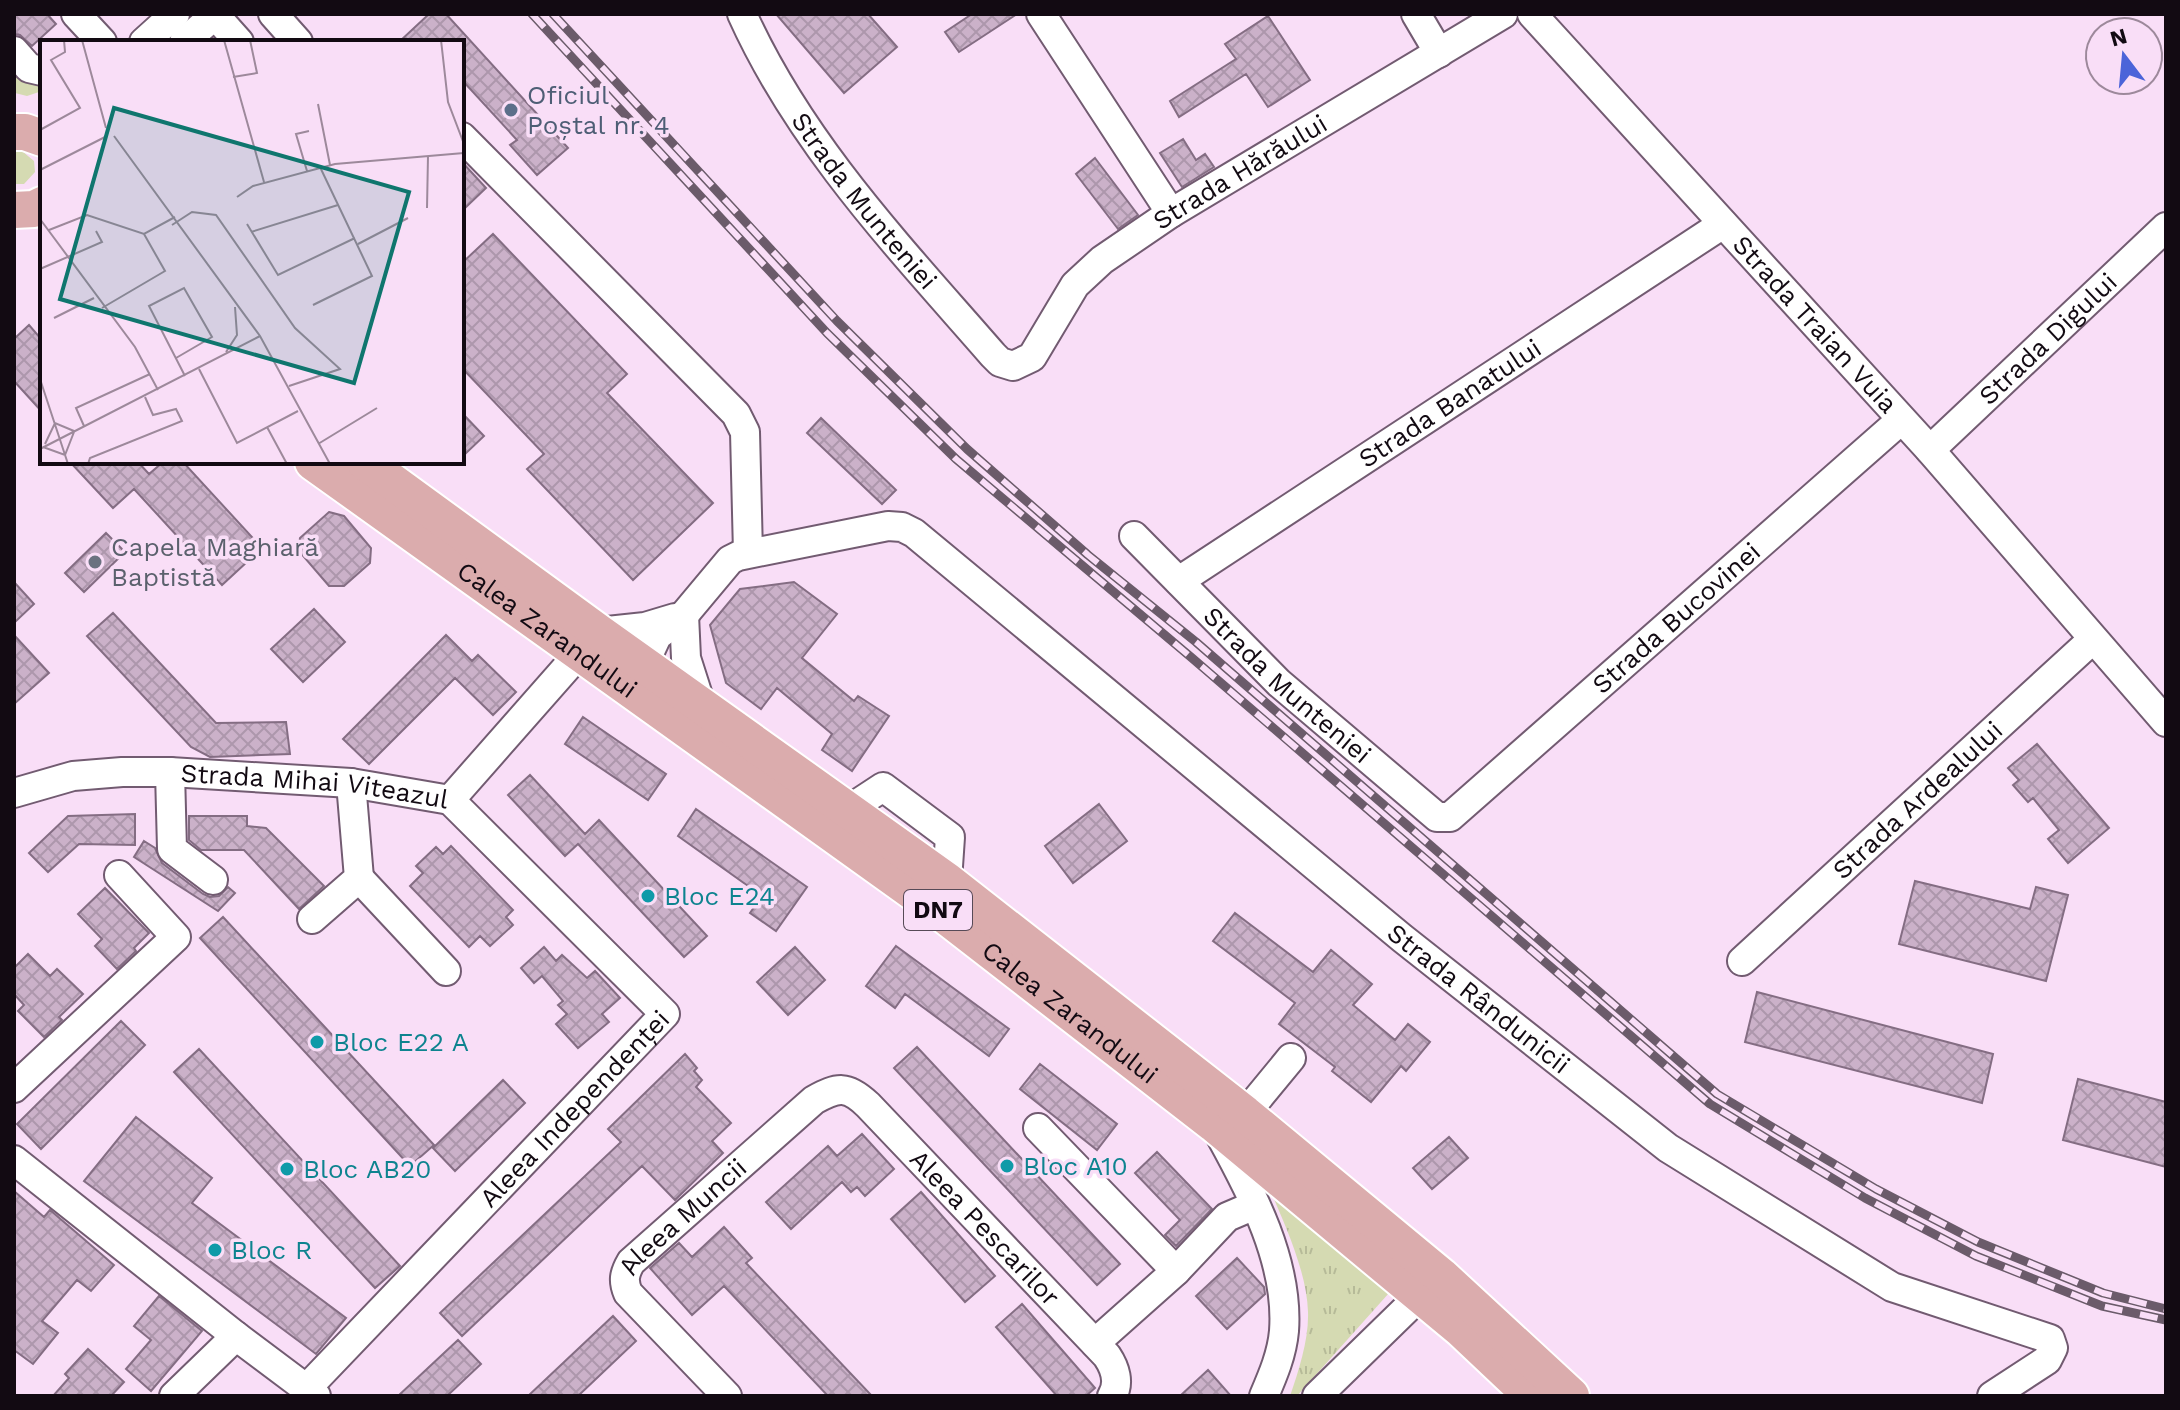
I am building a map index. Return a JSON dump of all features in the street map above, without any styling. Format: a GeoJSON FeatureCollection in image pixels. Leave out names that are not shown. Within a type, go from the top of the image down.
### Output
{"type":"FeatureCollection","features":[{"type":"Feature","properties":{"kind":"main road","name":"Calea Zarandului"},"geometry":{"type":"LineString","coordinates":[[316,464],[588,642],[929,903],[1230,1119]]}},
{"type":"Feature","properties":{"kind":"main road","name":"Calea Zarandului"},"geometry":{"type":"LineString","coordinates":[[367,464],[588,642]]}},
{"type":"Feature","properties":{"kind":"main road","name":"Calea Zarandului"},"geometry":{"type":"LineString","coordinates":[[635,676],[701,705],[947,881],[1430,1285],[1571,1396]]}},
{"type":"Feature","properties":{"kind":"main road","name":"Calea Zarandului"},"geometry":{"type":"LineString","coordinates":[[1430,1285],[1461,1329],[1532,1396]]}},
{"type":"Feature","properties":{"kind":"street"},"geometry":{"type":"LineString","coordinates":[[146,40],[175,14]]}},
{"type":"Feature","properties":{"kind":"street"},"geometry":{"type":"LineString","coordinates":[[186,40],[215,14],[237,40]]}},
{"type":"Feature","properties":{"kind":"street"},"geometry":{"type":"LineString","coordinates":[[273,14],[296,40]]}},
{"type":"Feature","properties":{"kind":"street","name":"Strada Munteniei"},"geometry":{"type":"LineString","coordinates":[[742,14],[810,136],[853,194],[993,355],[1000,362],[1013,366]]}},
{"type":"Feature","properties":{"kind":"street"},"geometry":{"type":"LineString","coordinates":[[1041,14],[1171,213]]}},
{"type":"Feature","properties":{"kind":"street"},"geometry":{"type":"LineString","coordinates":[[1416,14],[1439,53]]}},
{"type":"Feature","properties":{"kind":"street","name":"Strada Hărăului"},"geometry":{"type":"LineString","coordinates":[[1013,366],[1032,357],[1063,303],[1085,274],[1171,213],[1503,14]]}},
{"type":"Feature","properties":{"kind":"street","name":"Strada Traian Vuia"},"geometry":{"type":"LineString","coordinates":[[1532,14],[1930,450],[2166,722]]}},
{"type":"Feature","properties":{"kind":"street"},"geometry":{"type":"LineString","coordinates":[[14,51],[29,68],[40,71]]}},
{"type":"Feature","properties":{"kind":"street"},"geometry":{"type":"LineString","coordinates":[[464,139],[736,414],[745,432],[748,553],[730,560],[684,615],[671,646],[635,676]]}},
{"type":"Feature","properties":{"kind":"street","name":"Strada Banatului"},"geometry":{"type":"LineString","coordinates":[[1179,581],[1723,224]]}},
{"type":"Feature","properties":{"kind":"street","name":"Strada Digului"},"geometry":{"type":"LineString","coordinates":[[1930,450],[2166,227]]}},
{"type":"Feature","properties":{"kind":"street","name":"Strada Bucovinei"},"geometry":{"type":"LineString","coordinates":[[1450,817],[1901,420]]}},
{"type":"Feature","properties":{"kind":"street","name":"Strada Rândunicii"},"geometry":{"type":"LineString","coordinates":[[748,553],[888,526],[902,527],[914,533],[1402,938],[1668,1148],[1892,1287],[2050,1339],[2053,1348],[2047,1360],[1992,1396]]}},
{"type":"Feature","properties":{"kind":"street","name":"Strada Munteniei"},"geometry":{"type":"LineString","coordinates":[[1134,536],[1279,683],[1437,817],[1450,817]]}},
{"type":"Feature","properties":{"kind":"street"},"geometry":{"type":"LineString","coordinates":[[588,642],[684,615]]}},
{"type":"Feature","properties":{"kind":"street"},"geometry":{"type":"LineString","coordinates":[[684,615],[686,658],[701,705]]}},
{"type":"Feature","properties":{"kind":"street","name":"Strada Ardealului"},"geometry":{"type":"LineString","coordinates":[[1742,961],[2092,640]]}},
{"type":"Feature","properties":{"kind":"street","name":"Strada Mihai Viteazul"},"geometry":{"type":"LineString","coordinates":[[18,786],[73,776],[170,772],[351,783],[450,800],[588,642]]}},
{"type":"Feature","properties":{"kind":"street"},"geometry":{"type":"LineString","coordinates":[[170,772],[172,849],[213,880]]}},
{"type":"Feature","properties":{"kind":"street"},"geometry":{"type":"LineString","coordinates":[[351,783],[359,878],[446,971]]}},
{"type":"Feature","properties":{"kind":"street","name":"Aleea Independenței"},"geometry":{"type":"LineString","coordinates":[[311,1392],[665,1014],[450,800]]}},
{"type":"Feature","properties":{"kind":"street"},"geometry":{"type":"LineString","coordinates":[[14,1088],[176,937],[119,875]]}},
{"type":"Feature","properties":{"kind":"street"},"geometry":{"type":"LineString","coordinates":[[312,919],[359,878]]}},
{"type":"Feature","properties":{"kind":"street"},"geometry":{"type":"LineString","coordinates":[[1264,1396],[1284,1333],[1284,1312],[1274,1256],[1255,1205],[1230,1119],[1291,1058]]}},
{"type":"Feature","properties":{"kind":"street","name":"Aleea Pescarilor"},"geometry":{"type":"LineString","coordinates":[[832,1090],[845,1089],[857,1094],[1095,1343],[1113,1366],[1114,1392]]}},
{"type":"Feature","properties":{"kind":"street","name":"Aleea Muncii"},"geometry":{"type":"LineString","coordinates":[[727,1396],[628,1293],[624,1283],[625,1271],[631,1262],[814,1100],[832,1090]]}},
{"type":"Feature","properties":{"kind":"street"},"geometry":{"type":"LineString","coordinates":[[1038,1128],[1176,1271]]}},
{"type":"Feature","properties":{"kind":"street"},"geometry":{"type":"LineString","coordinates":[[14,1160],[311,1392]]}},
{"type":"Feature","properties":{"kind":"street"},"geometry":{"type":"LineString","coordinates":[[1095,1343],[1176,1271],[1227,1217],[1255,1205]]}},
{"type":"Feature","properties":{"kind":"street"},"geometry":{"type":"LineString","coordinates":[[1317,1396],[1430,1285]]}},
{"type":"Feature","properties":{"kind":"street"},"geometry":{"type":"LineString","coordinates":[[174,1396],[236,1336]]}},
{"type":"Feature","properties":{"kind":"green space"},"geometry":{"type":"Polygon","coordinates":[[[14,72],[26,83],[40,83],[40,92],[27,96],[15,93],[14,72]]]}},
{"type":"Feature","properties":{"kind":"green space"},"geometry":{"type":"Polygon","coordinates":[[[22,151],[34,161],[35,172],[24,184],[14,184],[14,152],[22,151]]]}},
{"type":"Feature","properties":{"kind":"green space"},"geometry":{"type":"Polygon","coordinates":[[[1267,1183],[1389,1293],[1297,1396],[1290,1396],[1305,1344],[1307,1296],[1293,1246],[1267,1183]]]}},
{"type":"Feature","properties":{"kind":"building"},"geometry":{"type":"Polygon","coordinates":[[[14,14],[47,14],[56,24],[32,46],[20,35],[14,34],[14,14]]]}},
{"type":"Feature","properties":{"kind":"building","name":"Oficiul Poștal nr. 4"},"geometry":{"type":"Polygon","coordinates":[[[429,14],[446,14],[568,148],[537,175],[510,145],[517,140],[464,82],[464,40],[401,40],[429,14]]]}},
{"type":"Feature","properties":{"kind":"building"},"geometry":{"type":"Polygon","coordinates":[[[776,14],[868,14],[897,47],[844,93],[776,14]]]}},
{"type":"Feature","properties":{"kind":"building"},"geometry":{"type":"Polygon","coordinates":[[[972,14],[1017,14],[959,52],[945,32],[972,14]]]}},
{"type":"Feature","properties":{"kind":"building"},"geometry":{"type":"Polygon","coordinates":[[[1268,16],[1310,80],[1268,107],[1246,74],[1179,117],[1170,101],[1236,59],[1225,44],[1268,16]]]}},
{"type":"Feature","properties":{"kind":"building"},"geometry":{"type":"Polygon","coordinates":[[[1183,139],[1196,160],[1205,154],[1214,167],[1182,187],[1160,153],[1183,139]]]}},
{"type":"Feature","properties":{"kind":"building"},"geometry":{"type":"Polygon","coordinates":[[[1095,158],[1138,215],[1118,229],[1076,174],[1095,158]]]}},
{"type":"Feature","properties":{"kind":"building"},"geometry":{"type":"Polygon","coordinates":[[[464,164],[486,188],[464,209],[464,164]]]}},
{"type":"Feature","properties":{"kind":"building"},"geometry":{"type":"Polygon","coordinates":[[[493,234],[627,374],[607,393],[713,503],[633,580],[527,469],[544,454],[464,370],[464,261],[493,234]]]}},
{"type":"Feature","properties":{"kind":"building"},"geometry":{"type":"Polygon","coordinates":[[[29,325],[40,338],[40,410],[14,381],[14,339],[29,325]]]}},
{"type":"Feature","properties":{"kind":"building"},"geometry":{"type":"Polygon","coordinates":[[[464,415],[484,436],[464,455],[464,415]]]}},
{"type":"Feature","properties":{"kind":"building"},"geometry":{"type":"Polygon","coordinates":[[[821,418],[896,490],[882,504],[807,433],[821,418]]]}},
{"type":"Feature","properties":{"kind":"building"},"geometry":{"type":"Polygon","coordinates":[[[72,464],[140,464],[149,474],[161,464],[185,464],[262,548],[222,585],[134,489],[113,508],[72,464]]]}},
{"type":"Feature","properties":{"kind":"building"},"geometry":{"type":"Polygon","coordinates":[[[329,512],[344,516],[371,548],[370,563],[344,586],[329,586],[298,550],[300,538],[329,512]]]}},
{"type":"Feature","properties":{"kind":"building","name":"Capela Maghiară Baptistă"},"geometry":{"type":"Polygon","coordinates":[[[106,533],[125,552],[84,592],[65,573],[106,533]]]}},
{"type":"Feature","properties":{"kind":"building"},"geometry":{"type":"Polygon","coordinates":[[[14,582],[34,604],[14,623],[14,582]]]}},
{"type":"Feature","properties":{"kind":"building"},"geometry":{"type":"Polygon","coordinates":[[[794,582],[837,614],[802,658],[854,701],[858,696],[889,716],[852,771],[822,750],[832,734],[777,688],[761,709],[726,683],[710,625],[740,589],[794,582]]]}},
{"type":"Feature","properties":{"kind":"building"},"geometry":{"type":"Polygon","coordinates":[[[314,609],[345,642],[303,682],[271,649],[314,609]]]}},
{"type":"Feature","properties":{"kind":"building"},"geometry":{"type":"Polygon","coordinates":[[[113,613],[216,723],[286,722],[290,754],[210,757],[191,747],[87,636],[113,613]]]}},
{"type":"Feature","properties":{"kind":"building"},"geometry":{"type":"Polygon","coordinates":[[[14,635],[49,673],[14,704],[14,635]]]}},
{"type":"Feature","properties":{"kind":"building"},"geometry":{"type":"Polygon","coordinates":[[[446,635],[472,661],[478,655],[516,692],[493,715],[455,678],[369,764],[343,739],[446,635]]]}},
{"type":"Feature","properties":{"kind":"building"},"geometry":{"type":"Polygon","coordinates":[[[583,717],[666,774],[648,800],[565,744],[583,717]]]}},
{"type":"Feature","properties":{"kind":"building"},"geometry":{"type":"Polygon","coordinates":[[[2037,744],[2109,828],[2068,863],[2048,839],[2059,830],[2033,798],[2028,802],[2013,785],[2019,780],[2008,768],[2037,744]]]}},
{"type":"Feature","properties":{"kind":"building","name":"Bloc E24"},"geometry":{"type":"Polygon","coordinates":[[[530,775],[585,834],[599,820],[707,936],[684,957],[578,844],[565,856],[508,795],[530,775]]]}},
{"type":"Feature","properties":{"kind":"building"},"geometry":{"type":"Polygon","coordinates":[[[1099,804],[1127,841],[1073,883],[1045,846],[1099,804]]]}},
{"type":"Feature","properties":{"kind":"building"},"geometry":{"type":"Polygon","coordinates":[[[696,809],[807,887],[776,931],[750,913],[762,896],[678,836],[696,809]]]}},
{"type":"Feature","properties":{"kind":"building"},"geometry":{"type":"Polygon","coordinates":[[[135,814],[135,845],[79,844],[48,872],[29,853],[68,816],[135,814]]]}},
{"type":"Feature","properties":{"kind":"building"},"geometry":{"type":"Polygon","coordinates":[[[189,816],[247,816],[247,826],[266,828],[324,886],[299,909],[244,850],[201,850],[189,840],[189,816]]]}},
{"type":"Feature","properties":{"kind":"building"},"geometry":{"type":"Polygon","coordinates":[[[144,841],[155,848],[162,863],[203,894],[219,896],[228,887],[235,893],[218,911],[134,857],[144,841]]]}},
{"type":"Feature","properties":{"kind":"building"},"geometry":{"type":"Polygon","coordinates":[[[451,846],[513,910],[506,917],[513,925],[490,946],[480,936],[469,947],[410,886],[423,873],[416,866],[436,847],[443,854],[451,846]]]}},
{"type":"Feature","properties":{"kind":"building"},"geometry":{"type":"Polygon","coordinates":[[[1915,881],[2030,909],[2036,887],[2068,895],[2046,981],[1899,944],[1915,881]]]}},
{"type":"Feature","properties":{"kind":"building"},"geometry":{"type":"Polygon","coordinates":[[[105,888],[149,933],[117,969],[95,946],[102,939],[78,914],[105,888]]]}},
{"type":"Feature","properties":{"kind":"building"},"geometry":{"type":"Polygon","coordinates":[[[1235,913],[1313,972],[1331,950],[1372,984],[1353,1005],[1395,1040],[1408,1024],[1430,1042],[1406,1071],[1401,1066],[1371,1102],[1332,1071],[1335,1067],[1279,1024],[1295,1003],[1213,941],[1235,913]]]}},
{"type":"Feature","properties":{"kind":"building","name":"Bloc E22 A"},"geometry":{"type":"Polygon","coordinates":[[[223,917],[434,1145],[410,1166],[200,938],[223,917]]]}},
{"type":"Feature","properties":{"kind":"building"},"geometry":{"type":"Polygon","coordinates":[[[896,946],[1009,1029],[989,1056],[905,994],[895,1008],[866,986],[896,946]]]}},
{"type":"Feature","properties":{"kind":"building"},"geometry":{"type":"Polygon","coordinates":[[[544,947],[556,961],[562,955],[587,978],[595,971],[620,998],[602,1014],[609,1022],[578,1048],[556,1024],[567,1014],[558,1005],[563,1001],[542,976],[534,983],[521,968],[544,947]]]}},
{"type":"Feature","properties":{"kind":"building"},"geometry":{"type":"Polygon","coordinates":[[[795,947],[825,980],[788,1015],[757,982],[795,947]]]}},
{"type":"Feature","properties":{"kind":"building"},"geometry":{"type":"Polygon","coordinates":[[[28,954],[50,976],[57,969],[83,994],[44,1037],[18,1011],[24,1005],[14,994],[14,968],[28,954]]]}},
{"type":"Feature","properties":{"kind":"building"},"geometry":{"type":"Polygon","coordinates":[[[1757,992],[1993,1054],[1982,1103],[1745,1042],[1757,992]]]}},
{"type":"Feature","properties":{"kind":"building"},"geometry":{"type":"Polygon","coordinates":[[[121,1021],[145,1045],[41,1149],[17,1124],[121,1021]]]}},
{"type":"Feature","properties":{"kind":"building","name":"Bloc A10"},"geometry":{"type":"Polygon","coordinates":[[[917,1047],[1120,1264],[1097,1285],[894,1068],[917,1047]]]}},
{"type":"Feature","properties":{"kind":"building","name":"Bloc AB20"},"geometry":{"type":"Polygon","coordinates":[[[199,1049],[400,1266],[375,1288],[174,1072],[199,1049]]]}},
{"type":"Feature","properties":{"kind":"building"},"geometry":{"type":"Polygon","coordinates":[[[685,1054],[702,1080],[696,1087],[731,1123],[712,1141],[723,1153],[675,1200],[642,1166],[462,1336],[440,1313],[621,1142],[608,1129],[685,1054]]]}},
{"type":"Feature","properties":{"kind":"building"},"geometry":{"type":"Polygon","coordinates":[[[1040,1064],[1117,1124],[1097,1150],[1020,1089],[1040,1064]]]}},
{"type":"Feature","properties":{"kind":"building"},"geometry":{"type":"Polygon","coordinates":[[[2078,1079],[2166,1102],[2166,1167],[2063,1140],[2078,1079]]]}},
{"type":"Feature","properties":{"kind":"building"},"geometry":{"type":"Polygon","coordinates":[[[503,1080],[525,1103],[455,1171],[433,1148],[503,1080]]]}},
{"type":"Feature","properties":{"kind":"building","name":"Bloc R"},"geometry":{"type":"Polygon","coordinates":[[[136,1117],[212,1178],[192,1203],[346,1318],[316,1354],[84,1181],[136,1117]]]}},
{"type":"Feature","properties":{"kind":"building"},"geometry":{"type":"Polygon","coordinates":[[[862,1134],[894,1169],[865,1196],[857,1187],[851,1192],[842,1182],[791,1229],[766,1202],[828,1146],[837,1156],[862,1134]]]}},
{"type":"Feature","properties":{"kind":"building"},"geometry":{"type":"Polygon","coordinates":[[[1449,1137],[1468,1158],[1432,1189],[1413,1168],[1449,1137]]]}},
{"type":"Feature","properties":{"kind":"building"},"geometry":{"type":"Polygon","coordinates":[[[1157,1152],[1212,1209],[1176,1246],[1165,1235],[1180,1220],[1135,1173],[1157,1152]]]}},
{"type":"Feature","properties":{"kind":"building"},"geometry":{"type":"Polygon","coordinates":[[[14,1191],[44,1217],[50,1210],[114,1265],[91,1291],[77,1280],[42,1321],[58,1333],[33,1364],[14,1350],[14,1191]]]}},
{"type":"Feature","properties":{"kind":"building"},"geometry":{"type":"Polygon","coordinates":[[[921,1192],[995,1276],[965,1302],[891,1219],[921,1192]]]}},
{"type":"Feature","properties":{"kind":"building"},"geometry":{"type":"Polygon","coordinates":[[[724,1227],[752,1258],[746,1263],[872,1396],[828,1396],[724,1286],[692,1315],[650,1268],[679,1243],[692,1257],[724,1227]]]}},
{"type":"Feature","properties":{"kind":"building"},"geometry":{"type":"Polygon","coordinates":[[[1237,1258],[1264,1287],[1265,1294],[1227,1329],[1196,1296],[1237,1258]]]}},
{"type":"Feature","properties":{"kind":"building"},"geometry":{"type":"Polygon","coordinates":[[[159,1296],[202,1331],[151,1391],[126,1369],[151,1340],[134,1326],[159,1296]]]}},
{"type":"Feature","properties":{"kind":"building"},"geometry":{"type":"Polygon","coordinates":[[[1022,1304],[1095,1388],[1086,1396],[1057,1396],[996,1327],[1022,1304]]]}},
{"type":"Feature","properties":{"kind":"building"},"geometry":{"type":"Polygon","coordinates":[[[613,1316],[636,1341],[578,1396],[528,1396],[613,1316]]]}},
{"type":"Feature","properties":{"kind":"building"},"geometry":{"type":"Polygon","coordinates":[[[458,1340],[481,1364],[447,1396],[398,1396],[458,1340]]]}},
{"type":"Feature","properties":{"kind":"building"},"geometry":{"type":"Polygon","coordinates":[[[88,1349],[124,1382],[111,1396],[53,1396],[69,1378],[65,1374],[88,1349]]]}},
{"type":"Feature","properties":{"kind":"building"},"geometry":{"type":"Polygon","coordinates":[[[1208,1370],[1231,1396],[1180,1396],[1208,1370]]]}},
{"type":"Feature","properties":{"kind":"railway"},"geometry":{"type":"LineString","coordinates":[[532,14],[827,333],[956,459],[1710,1104],[1865,1198],[1976,1256],[2102,1306],[2166,1320]]}},
{"type":"Feature","properties":{"kind":"railway"},"geometry":{"type":"LineString","coordinates":[[553,14],[837,321],[967,449],[1088,555],[1196,642],[1717,1094],[1876,1189],[1978,1242],[2103,1293],[2166,1309]]}},
{"type":"Feature","properties":{"kind":"place","name":"Oficiul Poștal nr. 4"},"geometry":{"type":"Point","coordinates":[511,110]}},
{"type":"Feature","properties":{"kind":"place","name":"Capela Maghiară Baptistă"},"geometry":{"type":"Point","coordinates":[95,562]}},
{"type":"Feature","properties":{"kind":"place","name":"Bloc E24"},"geometry":{"type":"Point","coordinates":[648,896]}},
{"type":"Feature","properties":{"kind":"place","name":"Bloc E22 A"},"geometry":{"type":"Point","coordinates":[317,1042]}},
{"type":"Feature","properties":{"kind":"place","name":"Bloc A10"},"geometry":{"type":"Point","coordinates":[1007,1166]}},
{"type":"Feature","properties":{"kind":"place","name":"Bloc AB20"},"geometry":{"type":"Point","coordinates":[287,1169]}},
{"type":"Feature","properties":{"kind":"place","name":"Bloc R"},"geometry":{"type":"Point","coordinates":[215,1250]}}]}
